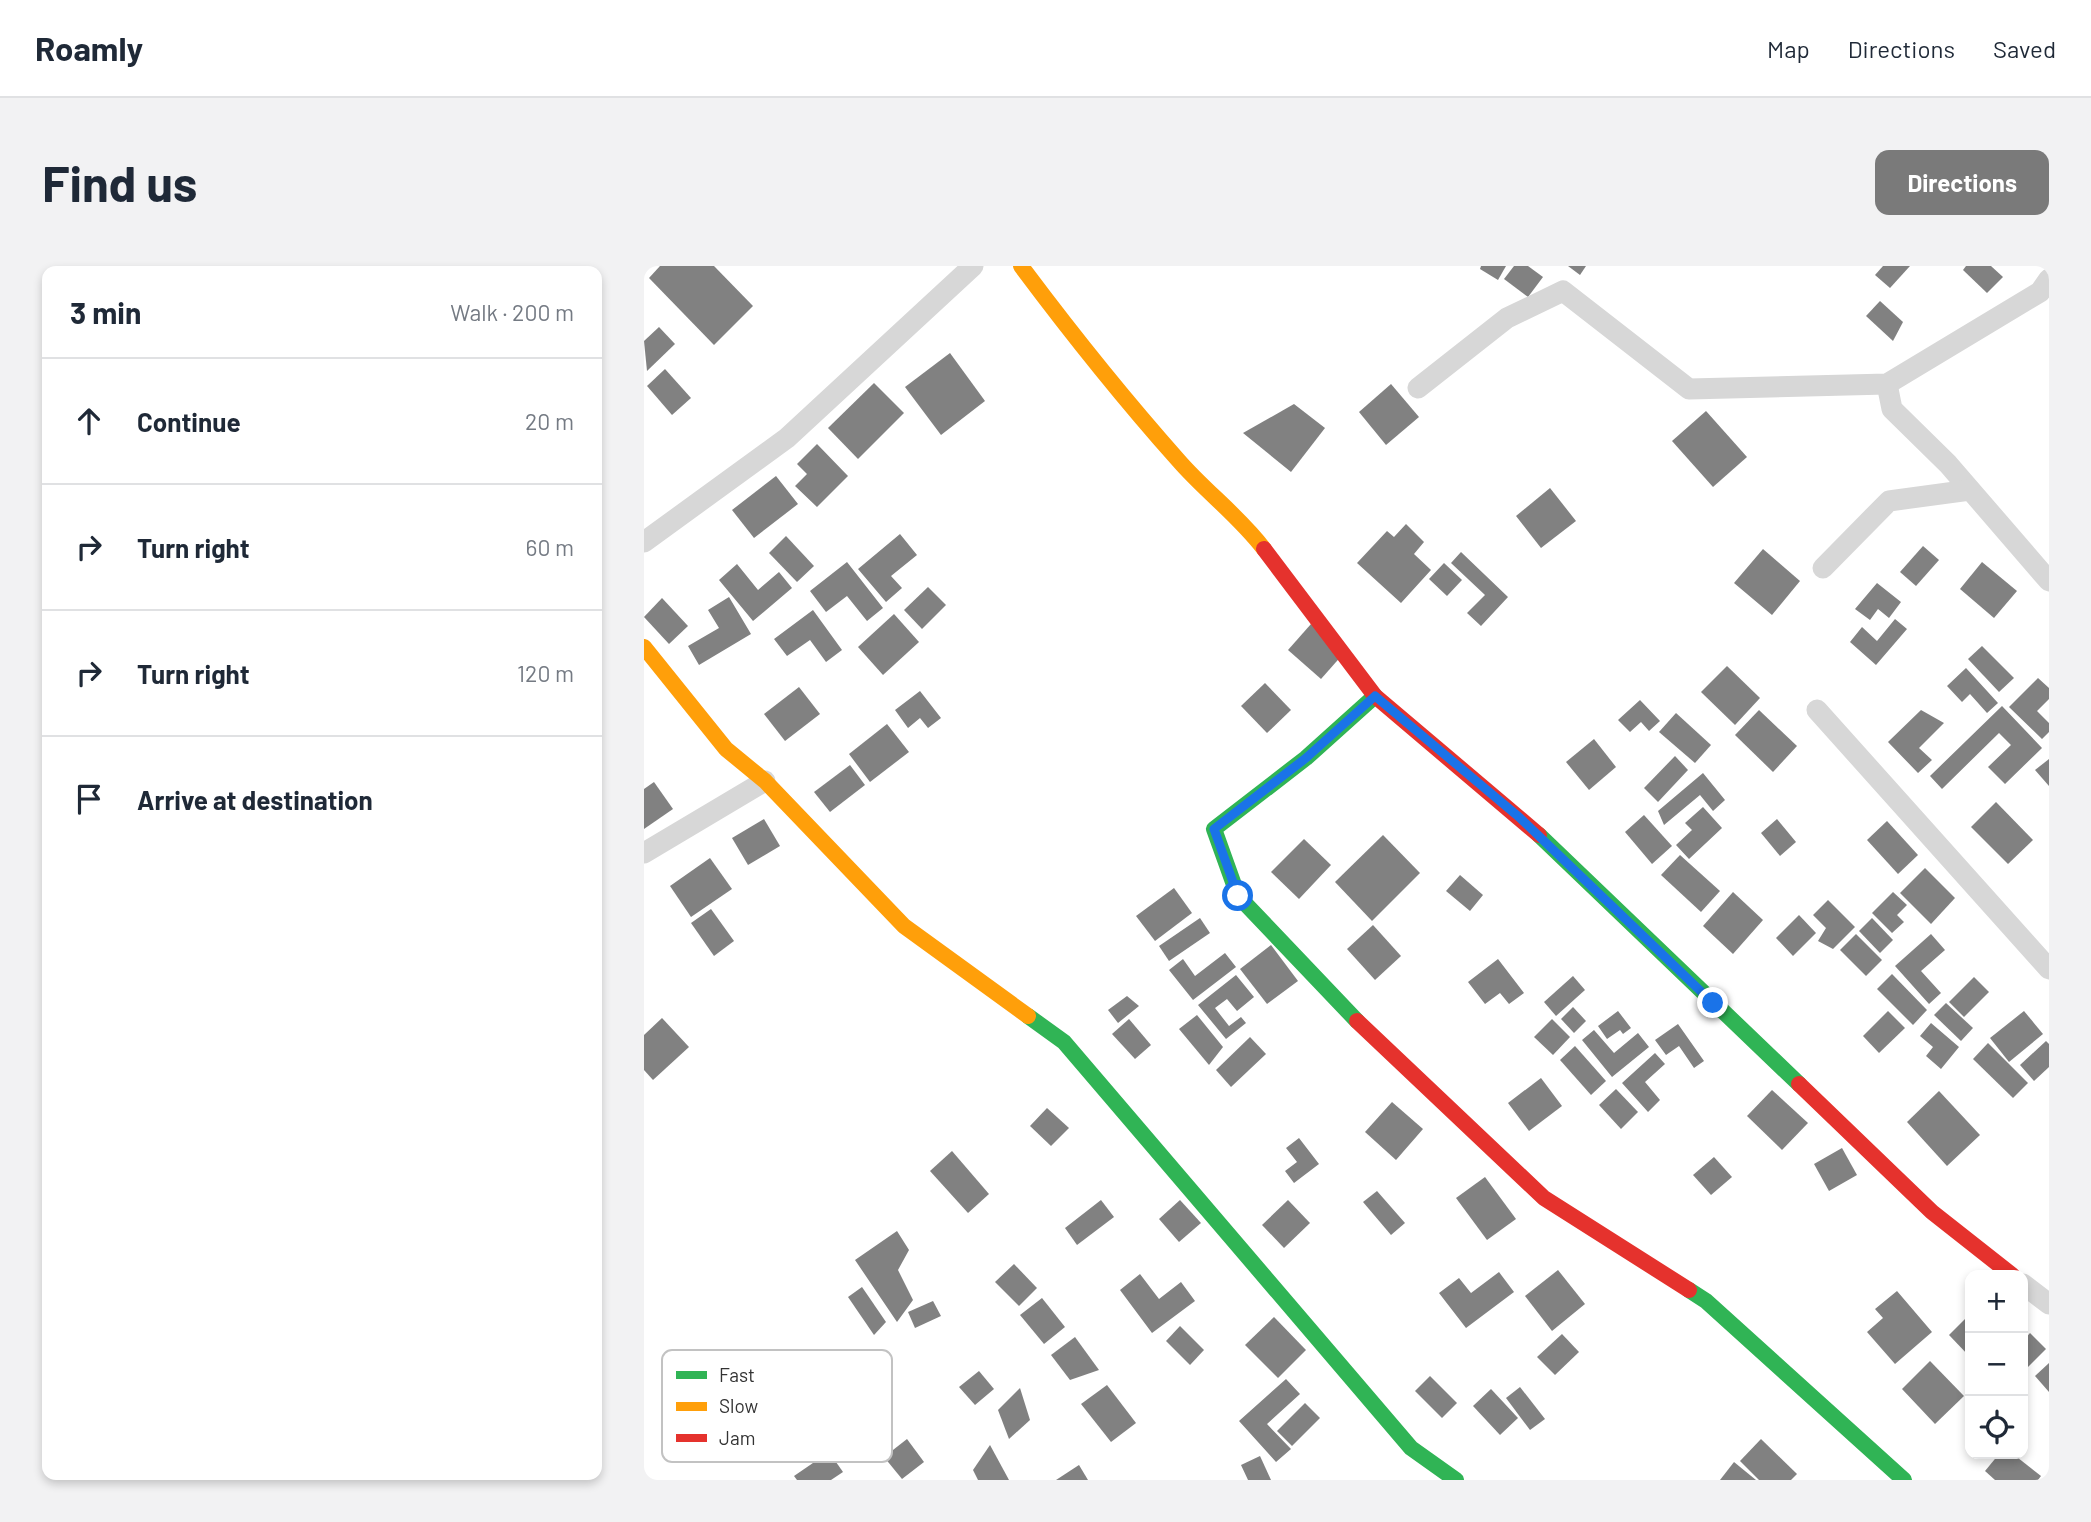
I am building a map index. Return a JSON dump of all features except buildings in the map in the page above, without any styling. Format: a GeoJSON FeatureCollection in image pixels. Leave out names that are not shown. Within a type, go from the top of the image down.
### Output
{"type":"FeatureCollection","features":[{"type":"Feature","properties":{"kind":"street"},"geometry":{"type":"LineString","coordinates":[[644,542],[787,438],[973,266]]}},
{"type":"Feature","properties":{"kind":"street"},"geometry":{"type":"LineString","coordinates":[[1021,266],[1088,355],[1181,464],[1246,527],[1375,696],[1519,817],[1932,1212],[2006,1270]]}},
{"type":"Feature","properties":{"kind":"street"},"geometry":{"type":"LineString","coordinates":[[1418,388],[1507,318],[1563,292],[1689,389],[1887,384],[2040,292],[2049,279]]}},
{"type":"Feature","properties":{"kind":"street"},"geometry":{"type":"LineString","coordinates":[[1887,384],[1892,409],[1970,490],[2049,581]]}},
{"type":"Feature","properties":{"kind":"street"},"geometry":{"type":"LineString","coordinates":[[1823,568],[1889,501],[1970,490]]}},
{"type":"Feature","properties":{"kind":"street"},"geometry":{"type":"LineString","coordinates":[[644,647],[726,749],[765,781],[904,926],[1064,1042],[1411,1448],[1456,1480]]}},
{"type":"Feature","properties":{"kind":"street"},"geometry":{"type":"LineString","coordinates":[[1375,696],[1306,758],[1214,829],[1238,896],[1383,1048],[1545,1198],[1706,1301],[1904,1480]]}},
{"type":"Feature","properties":{"kind":"street"},"geometry":{"type":"LineString","coordinates":[[1818,710],[1997,914],[2049,968]]}},
{"type":"Feature","properties":{"kind":"street"},"geometry":{"type":"LineString","coordinates":[[644,853],[765,781]]}},
{"type":"Feature","properties":{"kind":"street"},"geometry":{"type":"LineString","coordinates":[[2028,1288],[2049,1304]]}},
{"type":"Feature","properties":{"kind":"traffic: fast"},"geometry":{"type":"LineString","coordinates":[[1357,1021],[1238,896],[1214,829],[1306,758],[1375,696]]}},
{"type":"Feature","properties":{"kind":"traffic: fast"},"geometry":{"type":"LineString","coordinates":[[1539,835],[1799,1084]]}},
{"type":"Feature","properties":{"kind":"traffic: fast"},"geometry":{"type":"LineString","coordinates":[[1028,1016],[1064,1042],[1411,1448],[1456,1480]]}},
{"type":"Feature","properties":{"kind":"traffic: fast"},"geometry":{"type":"LineString","coordinates":[[1689,1290],[1706,1301],[1904,1480]]}},
{"type":"Feature","properties":{"kind":"traffic: slow"},"geometry":{"type":"LineString","coordinates":[[1021,266],[1158,437],[1264,549]]}},
{"type":"Feature","properties":{"kind":"traffic: slow"},"geometry":{"type":"LineString","coordinates":[[644,647],[726,749],[765,781],[904,926],[1028,1016]]}},
{"type":"Feature","properties":{"kind":"traffic: jam"},"geometry":{"type":"LineString","coordinates":[[1264,549],[1375,696],[1539,835]]}},
{"type":"Feature","properties":{"kind":"traffic: jam"},"geometry":{"type":"LineString","coordinates":[[1357,1021],[1544,1198],[1689,1290]]}},
{"type":"Feature","properties":{"kind":"traffic: jam"},"geometry":{"type":"LineString","coordinates":[[1799,1084],[1932,1212],[2006,1270]]}},
{"type":"Feature","properties":{"kind":"route"},"geometry":{"type":"LineString","coordinates":[[1238,896],[1214,829],[1306,758],[1375,696],[1519,817],[1713,1003]]}}]}
